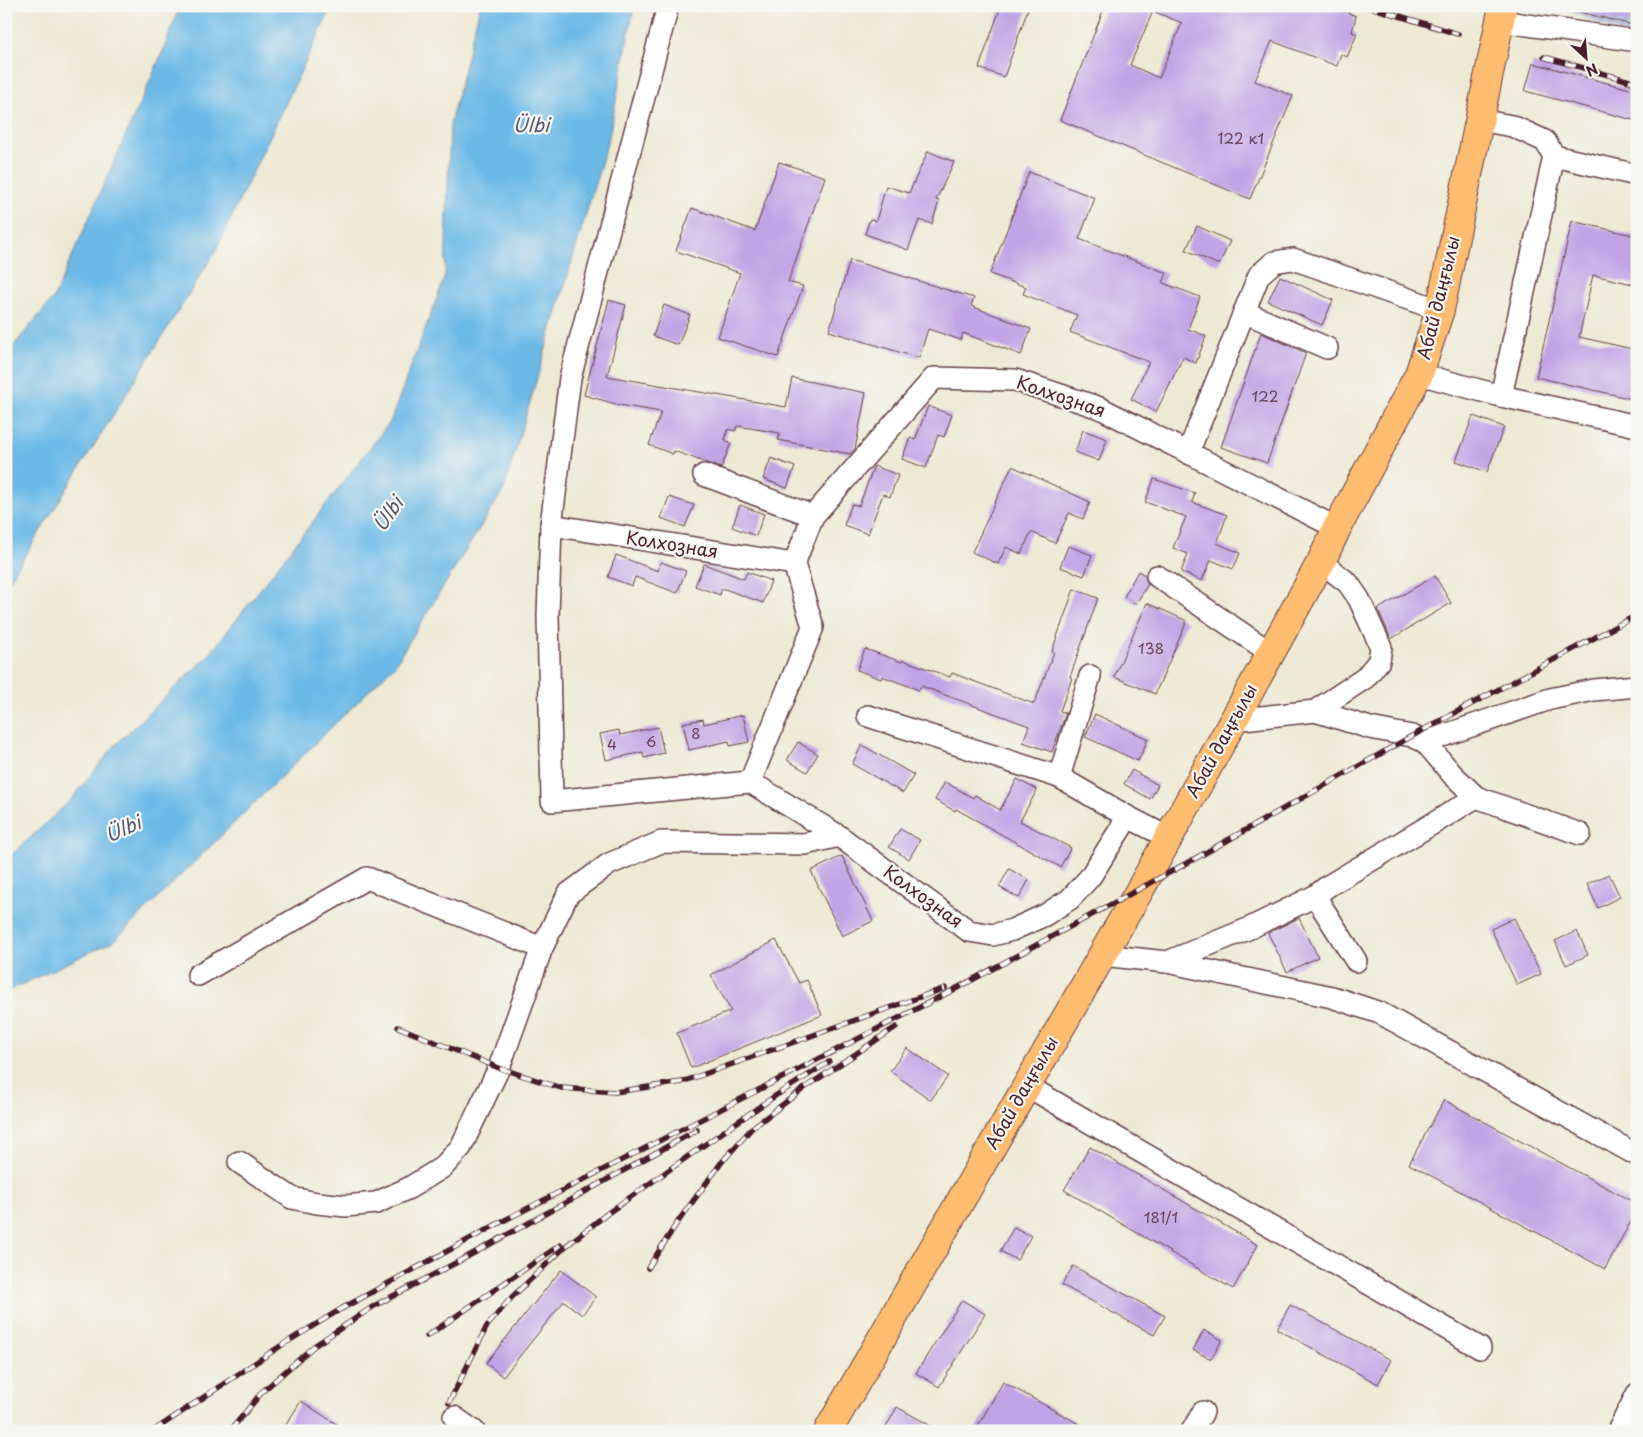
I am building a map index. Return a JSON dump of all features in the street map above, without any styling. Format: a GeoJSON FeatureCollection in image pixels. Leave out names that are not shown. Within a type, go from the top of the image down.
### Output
{"type":"FeatureCollection","features":[{"type":"Feature","properties":{"kind":"main road","name":"Абай даңғылы"},"geometry":{"type":"LineString","coordinates":[[828,1431],[1169,838],[1321,562],[1337,528],[1420,374],[1440,310],[1502,14]]}},
{"type":"Feature","properties":{"kind":"street"},"geometry":{"type":"LineString","coordinates":[[668,6],[570,378],[551,525],[548,616],[552,801],[750,782],[813,627],[794,564]]}},
{"type":"Feature","properties":{"kind":"street"},"geometry":{"type":"LineString","coordinates":[[1502,14],[1637,41]]}},
{"type":"Feature","properties":{"kind":"street"},"geometry":{"type":"LineString","coordinates":[[1479,120],[1512,126],[1545,141],[1554,156],[1501,396]]}},
{"type":"Feature","properties":{"kind":"street"},"geometry":{"type":"LineString","coordinates":[[1554,156],[1637,175]]}},
{"type":"Feature","properties":{"kind":"street"},"geometry":{"type":"LineString","coordinates":[[1188,453],[1258,275],[1274,262],[1293,259],[1440,310]]}},
{"type":"Feature","properties":{"kind":"street"},"geometry":{"type":"LineString","coordinates":[[1244,312],[1327,348]]}},
{"type":"Feature","properties":{"kind":"street"},"geometry":{"type":"LineString","coordinates":[[1420,374],[1501,396],[1637,426]]}},
{"type":"Feature","properties":{"kind":"street","name":"Колхозная"},"geometry":{"type":"LineString","coordinates":[[551,525],[794,564],[813,516],[934,378],[1015,380],[1100,408],[1337,528]]}},
{"type":"Feature","properties":{"kind":"street"},"geometry":{"type":"LineString","coordinates":[[704,475],[813,516]]}},
{"type":"Feature","properties":{"kind":"street"},"geometry":{"type":"LineString","coordinates":[[1315,711],[1365,678],[1379,660],[1381,648],[1359,599],[1348,583],[1321,562]]}},
{"type":"Feature","properties":{"kind":"street"},"geometry":{"type":"LineString","coordinates":[[1157,576],[1271,653]]}},
{"type":"Feature","properties":{"kind":"street"},"geometry":{"type":"LineString","coordinates":[[1059,777],[1090,676]]}},
{"type":"Feature","properties":{"kind":"street"},"geometry":{"type":"LineString","coordinates":[[1425,742],[1550,699],[1594,690],[1637,686]]}},
{"type":"Feature","properties":{"kind":"street"},"geometry":{"type":"LineString","coordinates":[[1234,720],[1315,711],[1370,728],[1412,736],[1425,742],[1452,774],[1476,797],[1580,834]]}},
{"type":"Feature","properties":{"kind":"street"},"geometry":{"type":"LineString","coordinates":[[868,716],[1059,777],[1128,817],[1169,838]]}},
{"type":"Feature","properties":{"kind":"street","name":"Колхозная"},"geometry":{"type":"LineString","coordinates":[[750,782],[839,836],[970,930],[993,935],[1012,930],[1045,915],[1070,900],[1090,878],[1128,817]]}},
{"type":"Feature","properties":{"kind":"street"},"geometry":{"type":"LineString","coordinates":[[1167,962],[1250,928],[1315,896],[1328,886],[1476,797]]}},
{"type":"Feature","properties":{"kind":"street"},"geometry":{"type":"LineString","coordinates":[[239,1162],[292,1198],[317,1203],[346,1206],[376,1203],[409,1188],[443,1168],[461,1147],[499,1068],[542,948],[568,894],[609,864],[661,842],[805,844],[839,836]]}},
{"type":"Feature","properties":{"kind":"street"},"geometry":{"type":"LineString","coordinates":[[198,975],[367,878],[542,948]]}},
{"type":"Feature","properties":{"kind":"street"},"geometry":{"type":"LineString","coordinates":[[1315,896],[1356,961]]}},
{"type":"Feature","properties":{"kind":"street"},"geometry":{"type":"LineString","coordinates":[[1102,955],[1167,962],[1332,997],[1380,1013],[1637,1155]]}},
{"type":"Feature","properties":{"kind":"street"},"geometry":{"type":"LineString","coordinates":[[1027,1086],[1480,1348]]}},
{"type":"Feature","properties":{"kind":"street"},"geometry":{"type":"LineString","coordinates":[[1618,1431],[1637,1394]]}},
{"type":"Feature","properties":{"kind":"street"},"geometry":{"type":"LineString","coordinates":[[1192,1431],[1203,1412]]}},
{"type":"Feature","properties":{"kind":"street"},"geometry":{"type":"LineString","coordinates":[[454,1417],[474,1431]]}},
{"type":"Feature","properties":{"kind":"shaded area"},"geometry":{"type":"Polygon","coordinates":[[[1556,6],[1637,6],[1637,39],[1556,6]]]}},
{"type":"Feature","properties":{"kind":"water"},"geometry":{"type":"Polygon","coordinates":[[[180,6],[332,6],[214,254],[6,586],[6,355],[54,297],[163,51],[180,6]]]}},
{"type":"Feature","properties":{"kind":"water","name":"Ülbi"},"geometry":{"type":"Polygon","coordinates":[[[480,6],[634,6],[609,137],[504,489],[394,666],[114,941],[6,992],[6,860],[69,802],[117,743],[209,655],[390,422],[445,276],[450,124],[480,6]]]}},
{"type":"Feature","properties":{"kind":"building"},"geometry":{"type":"Polygon","coordinates":[[[1001,6],[1029,6],[1004,77],[979,68],[1001,6]]]}},
{"type":"Feature","properties":{"kind":"building"},"geometry":{"type":"Polygon","coordinates":[[[1105,6],[1332,6],[1356,16],[1352,32],[1357,34],[1347,57],[1341,54],[1337,66],[1272,41],[1255,81],[1293,96],[1250,199],[1060,120],[1105,6]],[[1153,11],[1130,65],[1159,78],[1182,23],[1153,11]]]}},
{"type":"Feature","properties":{"kind":"building"},"geometry":{"type":"Polygon","coordinates":[[[1576,6],[1637,6],[1637,26],[1575,11],[1576,6]]]}},
{"type":"Feature","properties":{"kind":"building"},"geometry":{"type":"Polygon","coordinates":[[[1533,63],[1637,91],[1637,121],[1525,91],[1533,63]]]}},
{"type":"Feature","properties":{"kind":"building"},"geometry":{"type":"Polygon","coordinates":[[[928,151],[954,162],[936,200],[939,201],[932,224],[919,220],[908,250],[865,234],[870,219],[876,221],[886,186],[909,193],[928,151]]]}},
{"type":"Feature","properties":{"kind":"building"},"geometry":{"type":"Polygon","coordinates":[[[779,162],[825,177],[788,282],[803,286],[778,357],[718,337],[740,273],[676,251],[692,208],[755,231],[779,162]]]}},
{"type":"Feature","properties":{"kind":"building"},"geometry":{"type":"Polygon","coordinates":[[[1029,172],[1095,198],[1079,239],[1167,273],[1163,283],[1200,297],[1188,329],[1206,336],[1196,363],[1183,357],[1156,412],[1131,399],[1149,362],[1070,332],[1077,315],[1023,294],[1026,287],[990,274],[1029,172]]]}},
{"type":"Feature","properties":{"kind":"building"},"geometry":{"type":"Polygon","coordinates":[[[1572,221],[1637,236],[1637,285],[1593,275],[1579,337],[1637,350],[1637,400],[1536,377],[1572,221]]]}},
{"type":"Feature","properties":{"kind":"building"},"geometry":{"type":"Polygon","coordinates":[[[1197,226],[1230,241],[1219,265],[1186,250],[1197,226]]]}},
{"type":"Feature","properties":{"kind":"building"},"geometry":{"type":"Polygon","coordinates":[[[850,260],[974,298],[971,306],[1031,329],[1021,355],[963,333],[961,340],[928,329],[919,358],[829,331],[850,260]]]}},
{"type":"Feature","properties":{"kind":"building"},"geometry":{"type":"Polygon","coordinates":[[[1280,276],[1333,300],[1322,325],[1268,301],[1280,276]]]}},
{"type":"Feature","properties":{"kind":"building"},"geometry":{"type":"Polygon","coordinates":[[[609,300],[626,305],[607,376],[786,407],[792,378],[866,393],[855,449],[850,454],[778,440],[780,433],[737,426],[735,431],[728,429],[725,440],[731,443],[721,468],[674,451],[673,454],[649,445],[661,412],[619,405],[584,395],[609,300]]]}},
{"type":"Feature","properties":{"kind":"building"},"geometry":{"type":"Polygon","coordinates":[[[664,305],[690,315],[678,345],[653,336],[664,305]]]}},
{"type":"Feature","properties":{"kind":"building"},"geometry":{"type":"Polygon","coordinates":[[[1261,333],[1306,353],[1267,463],[1221,447],[1261,333]]]}},
{"type":"Feature","properties":{"kind":"building"},"geometry":{"type":"Polygon","coordinates":[[[928,406],[952,415],[944,437],[938,435],[926,468],[902,459],[910,438],[915,440],[928,406]]]}},
{"type":"Feature","properties":{"kind":"building"},"geometry":{"type":"Polygon","coordinates":[[[1473,416],[1504,427],[1487,472],[1456,461],[1473,416]]]}},
{"type":"Feature","properties":{"kind":"building"},"geometry":{"type":"Polygon","coordinates":[[[1083,430],[1107,439],[1099,461],[1075,452],[1083,430]]]}},
{"type":"Feature","properties":{"kind":"building"},"geometry":{"type":"Polygon","coordinates":[[[771,458],[795,467],[787,488],[763,479],[771,458]]]}},
{"type":"Feature","properties":{"kind":"building"},"geometry":{"type":"Polygon","coordinates":[[[874,466],[898,475],[890,497],[883,494],[868,534],[844,525],[852,504],[859,506],[874,466]]]}},
{"type":"Feature","properties":{"kind":"building"},"geometry":{"type":"Polygon","coordinates":[[[1012,466],[1090,502],[1083,519],[1069,513],[1055,543],[1031,532],[1021,554],[1006,547],[998,564],[972,552],[1012,466]]]}},
{"type":"Feature","properties":{"kind":"building"},"geometry":{"type":"Polygon","coordinates":[[[1154,479],[1195,493],[1192,502],[1227,515],[1217,543],[1240,553],[1233,569],[1211,560],[1202,581],[1181,572],[1188,554],[1173,548],[1186,517],[1145,502],[1154,479]]]}},
{"type":"Feature","properties":{"kind":"building"},"geometry":{"type":"Polygon","coordinates":[[[669,497],[694,505],[685,527],[661,518],[669,497]]]}},
{"type":"Feature","properties":{"kind":"building"},"geometry":{"type":"Polygon","coordinates":[[[740,505],[764,514],[756,536],[732,527],[740,505]]]}},
{"type":"Feature","properties":{"kind":"building"},"geometry":{"type":"Polygon","coordinates":[[[1068,546],[1092,555],[1084,576],[1060,567],[1068,546]]]}},
{"type":"Feature","properties":{"kind":"building"},"geometry":{"type":"Polygon","coordinates":[[[616,555],[658,571],[661,562],[686,571],[677,593],[635,577],[632,586],[608,577],[616,555]]]}},
{"type":"Feature","properties":{"kind":"building"},"geometry":{"type":"Polygon","coordinates":[[[704,564],[744,579],[747,572],[771,581],[763,603],[722,588],[720,595],[695,586],[704,564]]]}},
{"type":"Feature","properties":{"kind":"building"},"geometry":{"type":"Polygon","coordinates":[[[1138,571],[1145,575],[1148,584],[1136,604],[1124,597],[1138,571]]]}},
{"type":"Feature","properties":{"kind":"building"},"geometry":{"type":"Polygon","coordinates":[[[1435,576],[1451,603],[1391,639],[1378,609],[1435,576]]]}},
{"type":"Feature","properties":{"kind":"building"},"geometry":{"type":"Polygon","coordinates":[[[1074,589],[1098,598],[1070,677],[1072,678],[1060,711],[1066,713],[1052,752],[1023,742],[1029,726],[921,686],[919,690],[882,676],[881,679],[857,670],[865,649],[950,677],[952,673],[1034,704],[1054,652],[1052,651],[1074,589]]]}},
{"type":"Feature","properties":{"kind":"building"},"geometry":{"type":"Polygon","coordinates":[[[1147,603],[1187,621],[1155,694],[1114,677],[1147,603]]]}},
{"type":"Feature","properties":{"kind":"building"},"geometry":{"type":"Polygon","coordinates":[[[1095,714],[1148,739],[1138,761],[1085,737],[1095,714]]]}},
{"type":"Feature","properties":{"kind":"building"},"geometry":{"type":"Polygon","coordinates":[[[743,715],[749,742],[730,746],[729,741],[689,750],[683,723],[703,719],[704,724],[743,715]]]}},
{"type":"Feature","properties":{"kind":"building"},"geometry":{"type":"Polygon","coordinates":[[[658,727],[664,753],[644,758],[643,752],[606,760],[600,734],[619,730],[620,735],[658,727]]]}},
{"type":"Feature","properties":{"kind":"building"},"geometry":{"type":"Polygon","coordinates":[[[798,742],[818,754],[807,772],[787,760],[798,742]]]}},
{"type":"Feature","properties":{"kind":"building"},"geometry":{"type":"Polygon","coordinates":[[[862,745],[914,775],[903,793],[852,764],[862,745]]]}},
{"type":"Feature","properties":{"kind":"building"},"geometry":{"type":"Polygon","coordinates":[[[1132,770],[1158,785],[1150,799],[1124,784],[1132,770]]]}},
{"type":"Feature","properties":{"kind":"building"},"geometry":{"type":"Polygon","coordinates":[[[1017,779],[1037,790],[1020,821],[1071,848],[1060,867],[956,809],[955,811],[935,800],[945,782],[973,798],[975,795],[1000,810],[1017,779]]]}},
{"type":"Feature","properties":{"kind":"building"},"geometry":{"type":"Polygon","coordinates":[[[900,829],[920,840],[909,859],[889,847],[900,829]]]}},
{"type":"Feature","properties":{"kind":"building"},"geometry":{"type":"Polygon","coordinates":[[[842,856],[873,921],[842,936],[811,871],[842,856]]]}},
{"type":"Feature","properties":{"kind":"building"},"geometry":{"type":"Polygon","coordinates":[[[1009,869],[1029,880],[1019,898],[999,887],[1009,869]]]}},
{"type":"Feature","properties":{"kind":"building"},"geometry":{"type":"Polygon","coordinates":[[[1609,874],[1620,897],[1598,908],[1587,884],[1609,874]]]}},
{"type":"Feature","properties":{"kind":"building"},"geometry":{"type":"Polygon","coordinates":[[[1299,918],[1318,957],[1287,972],[1268,933],[1299,918]]]}},
{"type":"Feature","properties":{"kind":"building"},"geometry":{"type":"Polygon","coordinates":[[[1514,918],[1541,974],[1517,985],[1491,929],[1514,918]]]}},
{"type":"Feature","properties":{"kind":"building"},"geometry":{"type":"Polygon","coordinates":[[[1577,931],[1588,955],[1566,965],[1555,941],[1577,931]]]}},
{"type":"Feature","properties":{"kind":"building"},"geometry":{"type":"Polygon","coordinates":[[[776,940],[799,983],[807,980],[822,1015],[691,1068],[677,1033],[731,1011],[711,975],[776,940]]]}},
{"type":"Feature","properties":{"kind":"building"},"geometry":{"type":"Polygon","coordinates":[[[907,1048],[948,1076],[931,1100],[890,1071],[907,1048]]]}},
{"type":"Feature","properties":{"kind":"building"},"geometry":{"type":"Polygon","coordinates":[[[1444,1100],[1637,1204],[1637,1210],[1605,1269],[1409,1164],[1444,1100]]]}},
{"type":"Feature","properties":{"kind":"building"},"geometry":{"type":"Polygon","coordinates":[[[1090,1147],[1258,1245],[1233,1289],[1064,1190],[1090,1147]]]}},
{"type":"Feature","properties":{"kind":"building"},"geometry":{"type":"Polygon","coordinates":[[[1014,1227],[1031,1236],[1017,1260],[1000,1251],[1014,1227]]]}},
{"type":"Feature","properties":{"kind":"building"},"geometry":{"type":"Polygon","coordinates":[[[1073,1266],[1165,1316],[1154,1335],[1062,1285],[1073,1266]]]}},
{"type":"Feature","properties":{"kind":"building"},"geometry":{"type":"Polygon","coordinates":[[[561,1270],[596,1297],[582,1315],[564,1301],[503,1377],[486,1363],[561,1270]]]}},
{"type":"Feature","properties":{"kind":"building"},"geometry":{"type":"Polygon","coordinates":[[[962,1300],[985,1314],[939,1387],[916,1373],[962,1300]]]}},
{"type":"Feature","properties":{"kind":"building"},"geometry":{"type":"Polygon","coordinates":[[[1290,1305],[1391,1360],[1378,1384],[1277,1329],[1290,1305]]]}},
{"type":"Feature","properties":{"kind":"building"},"geometry":{"type":"Polygon","coordinates":[[[1204,1330],[1222,1340],[1211,1359],[1193,1350],[1204,1330]]]}},
{"type":"Feature","properties":{"kind":"building"},"geometry":{"type":"Polygon","coordinates":[[[1003,1382],[1092,1431],[975,1431],[1003,1382]]]}},
{"type":"Feature","properties":{"kind":"building"},"geometry":{"type":"Polygon","coordinates":[[[301,1401],[347,1431],[282,1431],[301,1401]]]}},
{"type":"Feature","properties":{"kind":"building"},"geometry":{"type":"Polygon","coordinates":[[[897,1407],[940,1431],[884,1431],[897,1407]]]}},
{"type":"Feature","properties":{"kind":"railway"},"geometry":{"type":"LineString","coordinates":[[1367,6],[1458,34]]}},
{"type":"Feature","properties":{"kind":"railway"},"geometry":{"type":"LineString","coordinates":[[1544,57],[1637,83]]}},
{"type":"Feature","properties":{"kind":"railway"},"geometry":{"type":"LineString","coordinates":[[153,1431],[282,1345],[341,1309],[501,1222],[961,986],[1198,857],[1412,736],[1637,615]]}},
{"type":"Feature","properties":{"kind":"railway"},"geometry":{"type":"LineString","coordinates":[[398,1027],[499,1068],[561,1088],[615,1092],[682,1082],[945,988]]}},
{"type":"Feature","properties":{"kind":"railway"},"geometry":{"type":"LineString","coordinates":[[648,1268],[677,1223],[721,1163],[752,1128],[803,1089],[896,1027]]}},
{"type":"Feature","properties":{"kind":"railway"},"geometry":{"type":"LineString","coordinates":[[449,1403],[487,1326],[512,1297],[566,1246],[608,1213],[697,1150],[775,1096],[829,1062]]}},
{"type":"Feature","properties":{"kind":"railway"},"geometry":{"type":"LineString","coordinates":[[230,1431],[262,1392],[314,1346],[374,1306],[697,1130]]}},
{"type":"Feature","properties":{"kind":"railway"},"geometry":{"type":"LineString","coordinates":[[427,1336],[560,1245]]}}]}
